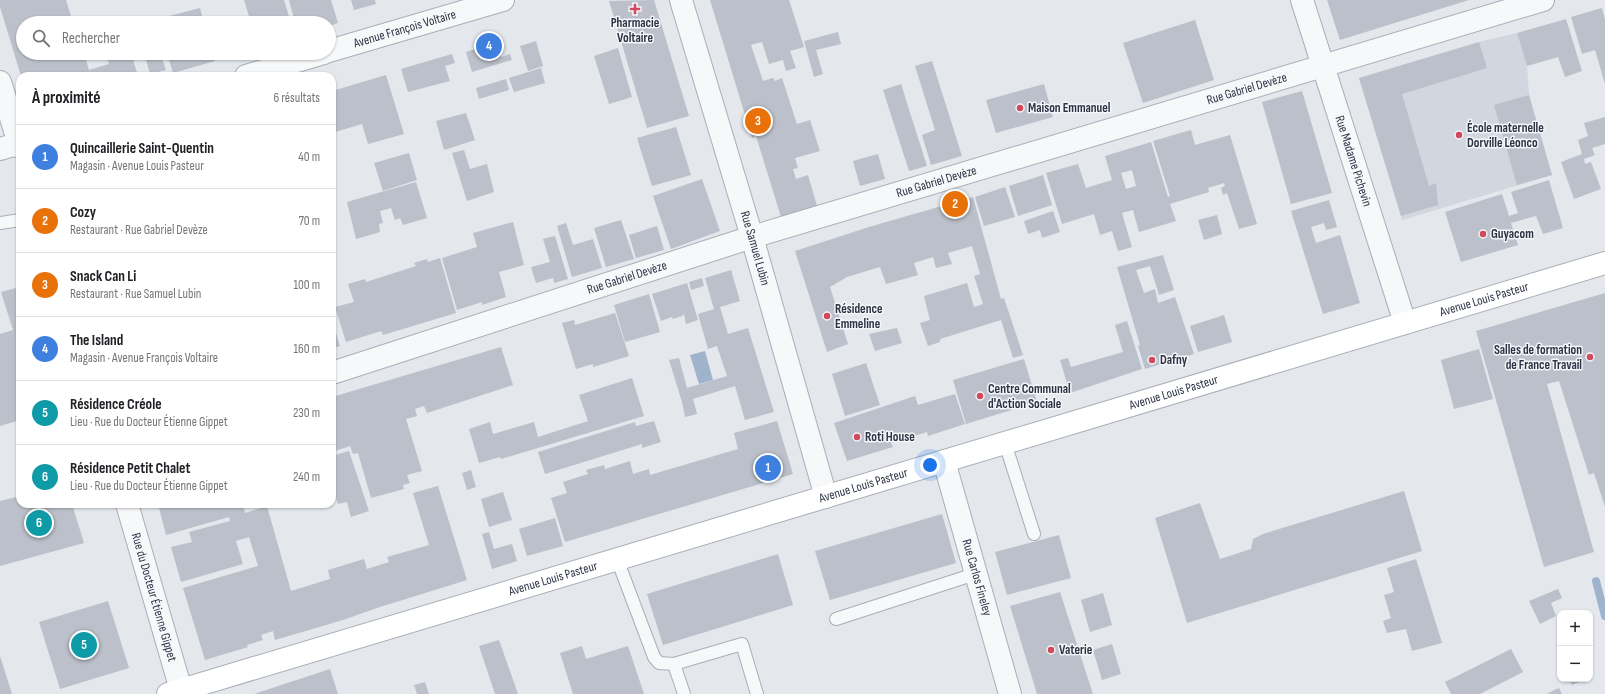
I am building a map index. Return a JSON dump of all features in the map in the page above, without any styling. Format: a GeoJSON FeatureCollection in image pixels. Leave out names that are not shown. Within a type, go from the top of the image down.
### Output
{"type":"FeatureCollection","features":[{"type":"Feature","properties":{"kind":"street","name":"Avenue François Voltaire"},"geometry":{"type":"LineString","coordinates":[[336,50],[503,0]]}},
{"type":"Feature","properties":{"kind":"street","name":"Rue Samuel Lubin"},"geometry":{"type":"LineString","coordinates":[[681,0],[752,237],[826,497]]}},
{"type":"Feature","properties":{"kind":"street","name":"Rue Madame Pichevin"},"geometry":{"type":"LineString","coordinates":[[1302,0],[1324,65],[1405,323]]}},
{"type":"Feature","properties":{"kind":"street","name":"Rue Gabriel Devèze"},"geometry":{"type":"LineString","coordinates":[[336,373],[752,237],[1543,0]]}},
{"type":"Feature","properties":{"kind":"street"},"geometry":{"type":"LineString","coordinates":[[260,72],[300,60]]}},
{"type":"Feature","properties":{"kind":"street"},"geometry":{"type":"LineString","coordinates":[[0,82],[15,146]]}},
{"type":"Feature","properties":{"kind":"street","name":"Avenue Louis Pasteur"},"geometry":{"type":"LineString","coordinates":[[188,691],[617,559],[1605,262]]}},
{"type":"Feature","properties":{"kind":"street","name":"Rue Carlos Fineley"},"geometry":{"type":"LineString","coordinates":[[944,461],[1010,694]]}},
{"type":"Feature","properties":{"kind":"street","name":"Rue du Docteur Étienne Gippet"},"geometry":{"type":"LineString","coordinates":[[128,508],[188,691]]}},
{"type":"Feature","properties":{"kind":"lane"},"geometry":{"type":"LineString","coordinates":[[0,223],[16,221]]}},
{"type":"Feature","properties":{"kind":"lane"},"geometry":{"type":"LineString","coordinates":[[1005,443],[1034,534]]}},
{"type":"Feature","properties":{"kind":"lane"},"geometry":{"type":"LineString","coordinates":[[617,559],[654,657],[659,663],[674,664],[742,644],[757,694]]}},
{"type":"Feature","properties":{"kind":"lane"},"geometry":{"type":"LineString","coordinates":[[836,619],[975,574]]}},
{"type":"Feature","properties":{"kind":"lane"},"geometry":{"type":"LineString","coordinates":[[674,664],[684,694]]}},
{"type":"Feature","properties":{"kind":"shaded area","name":"École maternelle Dorville Léonco"},"geometry":{"type":"Polygon","coordinates":[[[1517,33],[1527,66],[1529,95],[1552,175],[1402,220],[1359,78],[1479,42],[1517,33]]]}},
{"type":"Feature","properties":{"kind":"water"},"geometry":{"type":"Polygon","coordinates":[[[705,351],[713,380],[699,384],[690,355],[705,351]]]}},
{"type":"Feature","properties":{"kind":"building"},"geometry":{"type":"Polygon","coordinates":[[[0,0],[66,0],[71,16],[16,16],[16,60],[0,7],[0,0]]]}},
{"type":"Feature","properties":{"kind":"building"},"geometry":{"type":"Polygon","coordinates":[[[244,0],[284,0],[289,16],[249,16],[244,0]]]}},
{"type":"Feature","properties":{"kind":"building"},"geometry":{"type":"Polygon","coordinates":[[[289,0],[331,0],[336,16],[293,16],[289,0]]]}},
{"type":"Feature","properties":{"kind":"building"},"geometry":{"type":"Polygon","coordinates":[[[351,0],[375,0],[376,4],[354,10],[351,0]]]}},
{"type":"Feature","properties":{"kind":"building"},"geometry":{"type":"Polygon","coordinates":[[[654,0],[689,116],[647,128],[609,1],[654,0]]]}},
{"type":"Feature","properties":{"kind":"building"},"geometry":{"type":"Polygon","coordinates":[[[710,0],[789,0],[804,47],[790,51],[796,68],[786,71],[783,60],[769,64],[762,42],[751,45],[763,81],[773,78],[775,81],[782,78],[797,124],[810,120],[820,151],[795,158],[798,168],[793,169],[796,179],[808,175],[817,206],[781,217],[756,136],[752,138],[710,0]]]}},
{"type":"Feature","properties":{"kind":"building"},"geometry":{"type":"Polygon","coordinates":[[[1327,0],[1469,0],[1340,40],[1327,0]]]}},
{"type":"Feature","properties":{"kind":"building"},"geometry":{"type":"Polygon","coordinates":[[[200,8],[202,16],[169,16],[200,8]]]}},
{"type":"Feature","properties":{"kind":"building"},"geometry":{"type":"Polygon","coordinates":[[[1602,8],[1605,20],[1605,84],[1595,50],[1582,54],[1571,17],[1602,8]]]}},
{"type":"Feature","properties":{"kind":"building"},"geometry":{"type":"Polygon","coordinates":[[[1566,19],[1582,71],[1565,77],[1558,57],[1527,66],[1517,33],[1566,19]]]}},
{"type":"Feature","properties":{"kind":"building"},"geometry":{"type":"Polygon","coordinates":[[[1195,20],[1214,80],[1143,103],[1123,43],[1195,20]]]}},
{"type":"Feature","properties":{"kind":"building"},"geometry":{"type":"Polygon","coordinates":[[[838,32],[841,44],[816,50],[823,74],[814,77],[804,41],[838,32]]]}},
{"type":"Feature","properties":{"kind":"building"},"geometry":{"type":"Polygon","coordinates":[[[536,41],[543,66],[528,71],[520,46],[536,41]]]}},
{"type":"Feature","properties":{"kind":"building"},"geometry":{"type":"Polygon","coordinates":[[[1479,42],[1487,68],[1402,94],[1429,186],[1436,183],[1438,205],[1401,216],[1359,78],[1479,42]]]}},
{"type":"Feature","properties":{"kind":"building"},"geometry":{"type":"Polygon","coordinates":[[[493,43],[496,52],[499,51],[501,57],[510,54],[512,60],[472,72],[466,52],[493,43]]]}},
{"type":"Feature","properties":{"kind":"building"},"geometry":{"type":"Polygon","coordinates":[[[618,48],[632,97],[609,104],[594,56],[618,48]]]}},
{"type":"Feature","properties":{"kind":"building"},"geometry":{"type":"Polygon","coordinates":[[[452,54],[455,63],[445,66],[450,81],[408,92],[401,69],[452,54]]]}},
{"type":"Feature","properties":{"kind":"building"},"geometry":{"type":"Polygon","coordinates":[[[16,60],[86,60],[89,70],[109,64],[108,60],[133,60],[137,72],[20,72],[16,60]]]}},
{"type":"Feature","properties":{"kind":"building"},"geometry":{"type":"Polygon","coordinates":[[[146,60],[162,60],[166,70],[149,72],[146,60]]]}},
{"type":"Feature","properties":{"kind":"building"},"geometry":{"type":"Polygon","coordinates":[[[169,60],[215,61],[176,72],[173,72],[169,60]]]}},
{"type":"Feature","properties":{"kind":"building"},"geometry":{"type":"Polygon","coordinates":[[[932,61],[962,156],[931,165],[922,135],[935,130],[915,66],[932,61]]]}},
{"type":"Feature","properties":{"kind":"building"},"geometry":{"type":"Polygon","coordinates":[[[541,68],[545,83],[514,92],[509,78],[541,68]]]}},
{"type":"Feature","properties":{"kind":"building"},"geometry":{"type":"Polygon","coordinates":[[[386,75],[404,134],[368,144],[362,124],[336,132],[336,90],[386,75]]]}},
{"type":"Feature","properties":{"kind":"building"},"geometry":{"type":"Polygon","coordinates":[[[506,79],[509,90],[479,99],[476,88],[506,79]]]}},
{"type":"Feature","properties":{"kind":"building"},"geometry":{"type":"Polygon","coordinates":[[[901,84],[927,166],[909,171],[883,90],[901,84]]]}},
{"type":"Feature","properties":{"kind":"building","name":"Maison Emmanuel"},"geometry":{"type":"Polygon","coordinates":[[[1044,84],[1053,117],[996,133],[986,100],[1044,84]]]}},
{"type":"Feature","properties":{"kind":"building"},"geometry":{"type":"Polygon","coordinates":[[[1302,91],[1332,193],[1291,204],[1262,102],[1302,91]]]}},
{"type":"Feature","properties":{"kind":"building"},"geometry":{"type":"Polygon","coordinates":[[[1529,95],[1552,175],[1517,185],[1494,105],[1529,95]]]}},
{"type":"Feature","properties":{"kind":"building"},"geometry":{"type":"Polygon","coordinates":[[[466,113],[475,140],[444,150],[436,121],[466,113]]]}},
{"type":"Feature","properties":{"kind":"building"},"geometry":{"type":"Polygon","coordinates":[[[1605,117],[1605,144],[1592,148],[1595,155],[1584,159],[1585,164],[1591,162],[1601,189],[1574,199],[1561,162],[1582,154],[1578,140],[1588,136],[1584,123],[1605,117]]]}},
{"type":"Feature","properties":{"kind":"building"},"geometry":{"type":"Polygon","coordinates":[[[676,127],[691,175],[652,186],[637,138],[676,127]]]}},
{"type":"Feature","properties":{"kind":"building"},"geometry":{"type":"Polygon","coordinates":[[[1191,130],[1195,145],[1230,135],[1257,224],[1239,229],[1227,193],[1223,195],[1221,188],[1225,186],[1224,183],[1208,188],[1209,192],[1170,204],[1176,221],[1139,232],[1133,210],[1122,213],[1132,247],[1118,251],[1112,231],[1100,235],[1094,214],[1062,224],[1046,173],[1078,164],[1086,188],[1112,180],[1105,156],[1151,142],[1168,197],[1170,196],[1153,141],[1191,130]],[[1132,170],[1121,173],[1126,189],[1136,186],[1132,170]]]}},
{"type":"Feature","properties":{"kind":"building"},"geometry":{"type":"Polygon","coordinates":[[[464,150],[470,169],[487,164],[494,192],[467,201],[452,153],[464,150]]]}},
{"type":"Feature","properties":{"kind":"building"},"geometry":{"type":"Polygon","coordinates":[[[409,153],[417,180],[383,191],[374,163],[409,153]]]}},
{"type":"Feature","properties":{"kind":"building"},"geometry":{"type":"Polygon","coordinates":[[[878,154],[885,179],[860,186],[853,161],[878,154]]]}},
{"type":"Feature","properties":{"kind":"building"},"geometry":{"type":"Polygon","coordinates":[[[1043,175],[1052,205],[1018,216],[1009,186],[1043,175]]]}},
{"type":"Feature","properties":{"kind":"building"},"geometry":{"type":"Polygon","coordinates":[[[702,179],[720,231],[671,249],[653,196],[702,179]]]}},
{"type":"Feature","properties":{"kind":"building","name":"Guyacom"},"geometry":{"type":"Polygon","coordinates":[[[1549,180],[1563,228],[1543,234],[1536,216],[1511,223],[1518,245],[1461,262],[1445,212],[1502,194],[1509,216],[1518,213],[1511,192],[1549,180]]]}},
{"type":"Feature","properties":{"kind":"building"},"geometry":{"type":"Polygon","coordinates":[[[416,182],[427,218],[403,225],[400,218],[395,220],[391,208],[380,211],[383,223],[379,224],[380,232],[356,239],[347,202],[416,182]]]}},
{"type":"Feature","properties":{"kind":"building"},"geometry":{"type":"Polygon","coordinates":[[[1005,187],[1015,217],[984,226],[975,197],[1005,187]]]}},
{"type":"Feature","properties":{"kind":"building"},"geometry":{"type":"Polygon","coordinates":[[[973,197],[1001,299],[1004,298],[1023,355],[1013,358],[1001,320],[940,339],[940,342],[928,346],[920,323],[930,320],[924,296],[967,283],[974,307],[983,304],[974,276],[980,274],[972,246],[948,253],[952,264],[936,268],[933,257],[914,263],[918,275],[886,284],[880,267],[847,277],[830,287],[848,344],[827,352],[795,251],[869,227],[973,197]]]}},
{"type":"Feature","properties":{"kind":"building"},"geometry":{"type":"Polygon","coordinates":[[[1329,200],[1337,227],[1326,230],[1324,223],[1311,227],[1316,243],[1340,235],[1360,303],[1323,314],[1291,211],[1329,200]]]}},
{"type":"Feature","properties":{"kind":"building"},"geometry":{"type":"Polygon","coordinates":[[[1053,211],[1060,232],[1042,238],[1040,230],[1028,234],[1024,221],[1053,211]]]}},
{"type":"Feature","properties":{"kind":"building"},"geometry":{"type":"Polygon","coordinates":[[[1217,215],[1222,234],[1204,240],[1198,220],[1217,215]]]}},
{"type":"Feature","properties":{"kind":"building"},"geometry":{"type":"Polygon","coordinates":[[[621,220],[634,259],[606,267],[594,228],[621,220]]]}},
{"type":"Feature","properties":{"kind":"building"},"geometry":{"type":"Polygon","coordinates":[[[513,222],[524,265],[499,272],[506,297],[482,305],[482,302],[457,310],[442,258],[477,247],[473,233],[513,222]]]}},
{"type":"Feature","properties":{"kind":"building"},"geometry":{"type":"Polygon","coordinates":[[[566,223],[573,245],[593,239],[602,268],[572,277],[557,226],[566,223]]]}},
{"type":"Feature","properties":{"kind":"building"},"geometry":{"type":"Polygon","coordinates":[[[657,226],[664,250],[636,258],[629,235],[657,226]]]}},
{"type":"Feature","properties":{"kind":"building"},"geometry":{"type":"Polygon","coordinates":[[[555,236],[568,279],[554,283],[553,278],[536,283],[531,267],[550,262],[543,239],[555,236]]]}},
{"type":"Feature","properties":{"kind":"building"},"geometry":{"type":"Polygon","coordinates":[[[1163,255],[1174,290],[1159,295],[1150,266],[1136,270],[1144,293],[1155,289],[1158,303],[1175,297],[1194,354],[1145,369],[1138,346],[1140,345],[1117,267],[1163,255]]]}},
{"type":"Feature","properties":{"kind":"building"},"geometry":{"type":"Polygon","coordinates":[[[440,258],[456,313],[383,335],[381,331],[346,342],[336,307],[354,302],[348,284],[365,279],[366,282],[416,266],[414,263],[427,259],[428,262],[440,258]]]}},
{"type":"Feature","properties":{"kind":"building"},"geometry":{"type":"Polygon","coordinates":[[[731,270],[740,301],[720,307],[728,334],[748,328],[774,412],[745,420],[735,386],[693,399],[697,414],[685,417],[669,360],[679,358],[687,388],[727,376],[717,346],[708,349],[698,314],[714,309],[705,278],[731,270]]]}},
{"type":"Feature","properties":{"kind":"building"},"geometry":{"type":"Polygon","coordinates":[[[702,278],[704,286],[691,290],[689,282],[702,278]]]}},
{"type":"Feature","properties":{"kind":"building"},"geometry":{"type":"Polygon","coordinates":[[[687,283],[698,320],[686,324],[684,314],[673,319],[672,317],[661,321],[652,294],[687,283]]]}},
{"type":"Feature","properties":{"kind":"building"},"geometry":{"type":"Polygon","coordinates":[[[16,288],[16,421],[0,426],[0,334],[13,330],[1,292],[16,288]]]}},
{"type":"Feature","properties":{"kind":"building"},"geometry":{"type":"Polygon","coordinates":[[[1605,293],[1605,507],[1594,473],[1589,475],[1559,381],[1547,384],[1594,552],[1544,567],[1476,331],[1605,293]]]}},
{"type":"Feature","properties":{"kind":"building"},"geometry":{"type":"Polygon","coordinates":[[[649,294],[660,332],[625,342],[614,305],[649,294]]]}},
{"type":"Feature","properties":{"kind":"building"},"geometry":{"type":"Polygon","coordinates":[[[615,313],[629,356],[593,367],[593,364],[576,369],[562,323],[574,320],[575,325],[615,313]]]}},
{"type":"Feature","properties":{"kind":"building"},"geometry":{"type":"Polygon","coordinates":[[[1224,315],[1232,342],[1198,352],[1190,326],[1224,315]]]}},
{"type":"Feature","properties":{"kind":"building"},"geometry":{"type":"Polygon","coordinates":[[[1127,321],[1142,369],[1070,393],[1060,360],[1068,358],[1071,367],[1123,352],[1115,325],[1127,321]]]}},
{"type":"Feature","properties":{"kind":"building"},"geometry":{"type":"Polygon","coordinates":[[[897,328],[902,343],[875,351],[869,334],[897,328]]]}},
{"type":"Feature","properties":{"kind":"building"},"geometry":{"type":"Polygon","coordinates":[[[336,334],[340,346],[336,347],[336,334]]]}},
{"type":"Feature","properties":{"kind":"building"},"geometry":{"type":"Polygon","coordinates":[[[501,347],[513,385],[427,413],[424,406],[415,409],[417,416],[406,419],[422,471],[407,475],[410,483],[403,485],[404,489],[371,498],[358,453],[353,454],[350,446],[336,451],[336,396],[501,347]]]}},
{"type":"Feature","properties":{"kind":"building"},"geometry":{"type":"Polygon","coordinates":[[[1479,349],[1493,399],[1454,409],[1441,360],[1479,349]]]}},
{"type":"Feature","properties":{"kind":"building"},"geometry":{"type":"Polygon","coordinates":[[[1024,359],[1037,402],[966,424],[953,380],[1024,359]]]}},
{"type":"Feature","properties":{"kind":"building"},"geometry":{"type":"Polygon","coordinates":[[[866,363],[880,405],[845,416],[832,374],[866,363]]]}},
{"type":"Feature","properties":{"kind":"building"},"geometry":{"type":"Polygon","coordinates":[[[632,378],[644,416],[501,459],[500,457],[479,463],[469,429],[490,422],[493,434],[534,422],[538,437],[588,421],[579,395],[632,378]]]}},
{"type":"Feature","properties":{"kind":"building"},"geometry":{"type":"Polygon","coordinates":[[[955,394],[965,424],[928,436],[927,432],[891,443],[893,447],[847,461],[834,423],[915,396],[918,405],[955,394]]]}},
{"type":"Feature","properties":{"kind":"building"},"geometry":{"type":"Polygon","coordinates":[[[654,421],[661,442],[642,448],[642,444],[545,474],[538,452],[635,422],[636,426],[654,421]]]}},
{"type":"Feature","properties":{"kind":"building"},"geometry":{"type":"Polygon","coordinates":[[[777,421],[793,474],[565,542],[551,498],[567,493],[563,482],[588,474],[586,470],[604,465],[605,469],[630,461],[633,474],[649,469],[650,475],[738,449],[734,433],[777,421]]]}},
{"type":"Feature","properties":{"kind":"building"},"geometry":{"type":"Polygon","coordinates":[[[349,451],[369,511],[351,517],[347,502],[338,504],[336,498],[336,455],[349,451]]]}},
{"type":"Feature","properties":{"kind":"building"},"geometry":{"type":"Polygon","coordinates":[[[471,470],[476,487],[467,490],[462,473],[471,470]]]}},
{"type":"Feature","properties":{"kind":"building"},"geometry":{"type":"Polygon","coordinates":[[[438,486],[467,580],[275,640],[273,631],[261,635],[263,640],[247,645],[248,647],[205,660],[183,588],[258,566],[249,537],[236,541],[243,564],[181,582],[171,547],[192,542],[189,532],[230,521],[229,517],[166,535],[159,508],[244,508],[245,513],[261,508],[268,508],[291,591],[330,579],[328,570],[364,559],[367,569],[389,562],[387,557],[429,545],[413,493],[438,486]]]}},
{"type":"Feature","properties":{"kind":"building"},"geometry":{"type":"Polygon","coordinates":[[[1404,491],[1422,551],[1187,623],[1155,518],[1200,503],[1220,559],[1251,549],[1253,539],[1263,534],[1404,491]]]}},
{"type":"Feature","properties":{"kind":"building"},"geometry":{"type":"Polygon","coordinates":[[[503,492],[512,520],[489,527],[481,499],[503,492]]]}},
{"type":"Feature","properties":{"kind":"building"},"geometry":{"type":"Polygon","coordinates":[[[16,497],[16,508],[73,508],[84,543],[0,566],[0,501],[16,497]]]}},
{"type":"Feature","properties":{"kind":"building"},"geometry":{"type":"Polygon","coordinates":[[[942,514],[956,563],[830,600],[815,551],[942,514]]]}},
{"type":"Feature","properties":{"kind":"building"},"geometry":{"type":"Polygon","coordinates":[[[555,518],[563,546],[527,556],[519,529],[555,518]]]}},
{"type":"Feature","properties":{"kind":"building"},"geometry":{"type":"Polygon","coordinates":[[[489,532],[494,549],[512,544],[517,561],[492,569],[482,534],[489,532]]]}},
{"type":"Feature","properties":{"kind":"building"},"geometry":{"type":"Polygon","coordinates":[[[1059,535],[1071,578],[1007,595],[995,552],[1059,535]]]}},
{"type":"Feature","properties":{"kind":"building"},"geometry":{"type":"Polygon","coordinates":[[[778,554],[793,605],[663,645],[647,594],[778,554]]]}},
{"type":"Feature","properties":{"kind":"building"},"geometry":{"type":"Polygon","coordinates":[[[1416,559],[1442,643],[1412,651],[1406,629],[1387,633],[1383,621],[1391,618],[1384,595],[1394,592],[1387,568],[1416,559]]]}},
{"type":"Feature","properties":{"kind":"building"},"geometry":{"type":"Polygon","coordinates":[[[1558,589],[1562,598],[1551,603],[1556,616],[1540,624],[1529,601],[1558,589]]]}},
{"type":"Feature","properties":{"kind":"building","name":"Vaterie"},"geometry":{"type":"Polygon","coordinates":[[[1060,592],[1093,694],[1037,694],[1010,606],[1060,592]]]}},
{"type":"Feature","properties":{"kind":"building"},"geometry":{"type":"Polygon","coordinates":[[[1103,593],[1112,625],[1090,632],[1081,600],[1103,593]]]}},
{"type":"Feature","properties":{"kind":"building"},"geometry":{"type":"Polygon","coordinates":[[[108,601],[129,668],[60,689],[39,622],[108,601]]]}},
{"type":"Feature","properties":{"kind":"building"},"geometry":{"type":"Polygon","coordinates":[[[499,640],[518,694],[495,694],[479,646],[499,640]]]}},
{"type":"Feature","properties":{"kind":"building"},"geometry":{"type":"Polygon","coordinates":[[[1112,644],[1121,674],[1102,680],[1093,650],[1112,644]]]}},
{"type":"Feature","properties":{"kind":"building"},"geometry":{"type":"Polygon","coordinates":[[[582,646],[586,659],[628,646],[644,694],[573,694],[560,653],[582,646]]]}},
{"type":"Feature","properties":{"kind":"building"},"geometry":{"type":"Polygon","coordinates":[[[1511,649],[1523,672],[1480,694],[1451,694],[1445,682],[1511,649]]]}},
{"type":"Feature","properties":{"kind":"building"},"geometry":{"type":"Polygon","coordinates":[[[0,656],[12,694],[0,694],[0,656]]]}},
{"type":"Feature","properties":{"kind":"building"},"geometry":{"type":"Polygon","coordinates":[[[330,669],[338,694],[254,694],[330,669]]]}},
{"type":"Feature","properties":{"kind":"building"},"geometry":{"type":"Polygon","coordinates":[[[425,682],[429,694],[417,694],[414,685],[425,682]]]}},
{"type":"Feature","properties":{"kind":"building"},"geometry":{"type":"Polygon","coordinates":[[[1570,682],[1579,682],[1572,685],[1570,682]]]}},
{"type":"Feature","properties":{"kind":"building"},"geometry":{"type":"Polygon","coordinates":[[[1559,688],[1562,694],[1547,694],[1554,690],[1559,688]]]}},
{"type":"Feature","properties":{"kind":"waterway"},"geometry":{"type":"LineString","coordinates":[[1596,581],[1605,616]]}},
{"type":"Feature","properties":{"kind":"place","name":"Pharmacie Voltaire"},"geometry":{"type":"Point","coordinates":[635,9]}},
{"type":"Feature","properties":{"kind":"place","name":"The Island"},"geometry":{"type":"Point","coordinates":[489,46]}},
{"type":"Feature","properties":{"kind":"place","name":"Maison Emmanuel"},"geometry":{"type":"Point","coordinates":[1020,108]}},
{"type":"Feature","properties":{"kind":"place","name":"Snack Can Li"},"geometry":{"type":"Point","coordinates":[758,121]}},
{"type":"Feature","properties":{"kind":"place","name":"École maternelle Dorville Léonco"},"geometry":{"type":"Point","coordinates":[1459,135]}},
{"type":"Feature","properties":{"kind":"place","name":"Cozy"},"geometry":{"type":"Point","coordinates":[955,204]}},
{"type":"Feature","properties":{"kind":"place","name":"Guyacom"},"geometry":{"type":"Point","coordinates":[1483,234]}},
{"type":"Feature","properties":{"kind":"place","name":"Résidence Emmeline"},"geometry":{"type":"Point","coordinates":[827,316]}},
{"type":"Feature","properties":{"kind":"place","name":"Salles de formation de France Travail"},"geometry":{"type":"Point","coordinates":[1590,357]}},
{"type":"Feature","properties":{"kind":"place","name":"Dafny"},"geometry":{"type":"Point","coordinates":[1152,360]}},
{"type":"Feature","properties":{"kind":"place","name":"Centre Communal d'Action Sociale"},"geometry":{"type":"Point","coordinates":[980,396]}},
{"type":"Feature","properties":{"kind":"place","name":"Roti House"},"geometry":{"type":"Point","coordinates":[857,437]}},
{"type":"Feature","properties":{"kind":"place","name":"Quincaillerie Saint-Quentin"},"geometry":{"type":"Point","coordinates":[768,468]}},
{"type":"Feature","properties":{"kind":"place","name":"Résidence Petit Chalet"},"geometry":{"type":"Point","coordinates":[39,523]}},
{"type":"Feature","properties":{"kind":"place","name":"Résidence Créole"},"geometry":{"type":"Point","coordinates":[84,645]}},
{"type":"Feature","properties":{"kind":"place","name":"Vaterie"},"geometry":{"type":"Point","coordinates":[1051,650]}}]}
